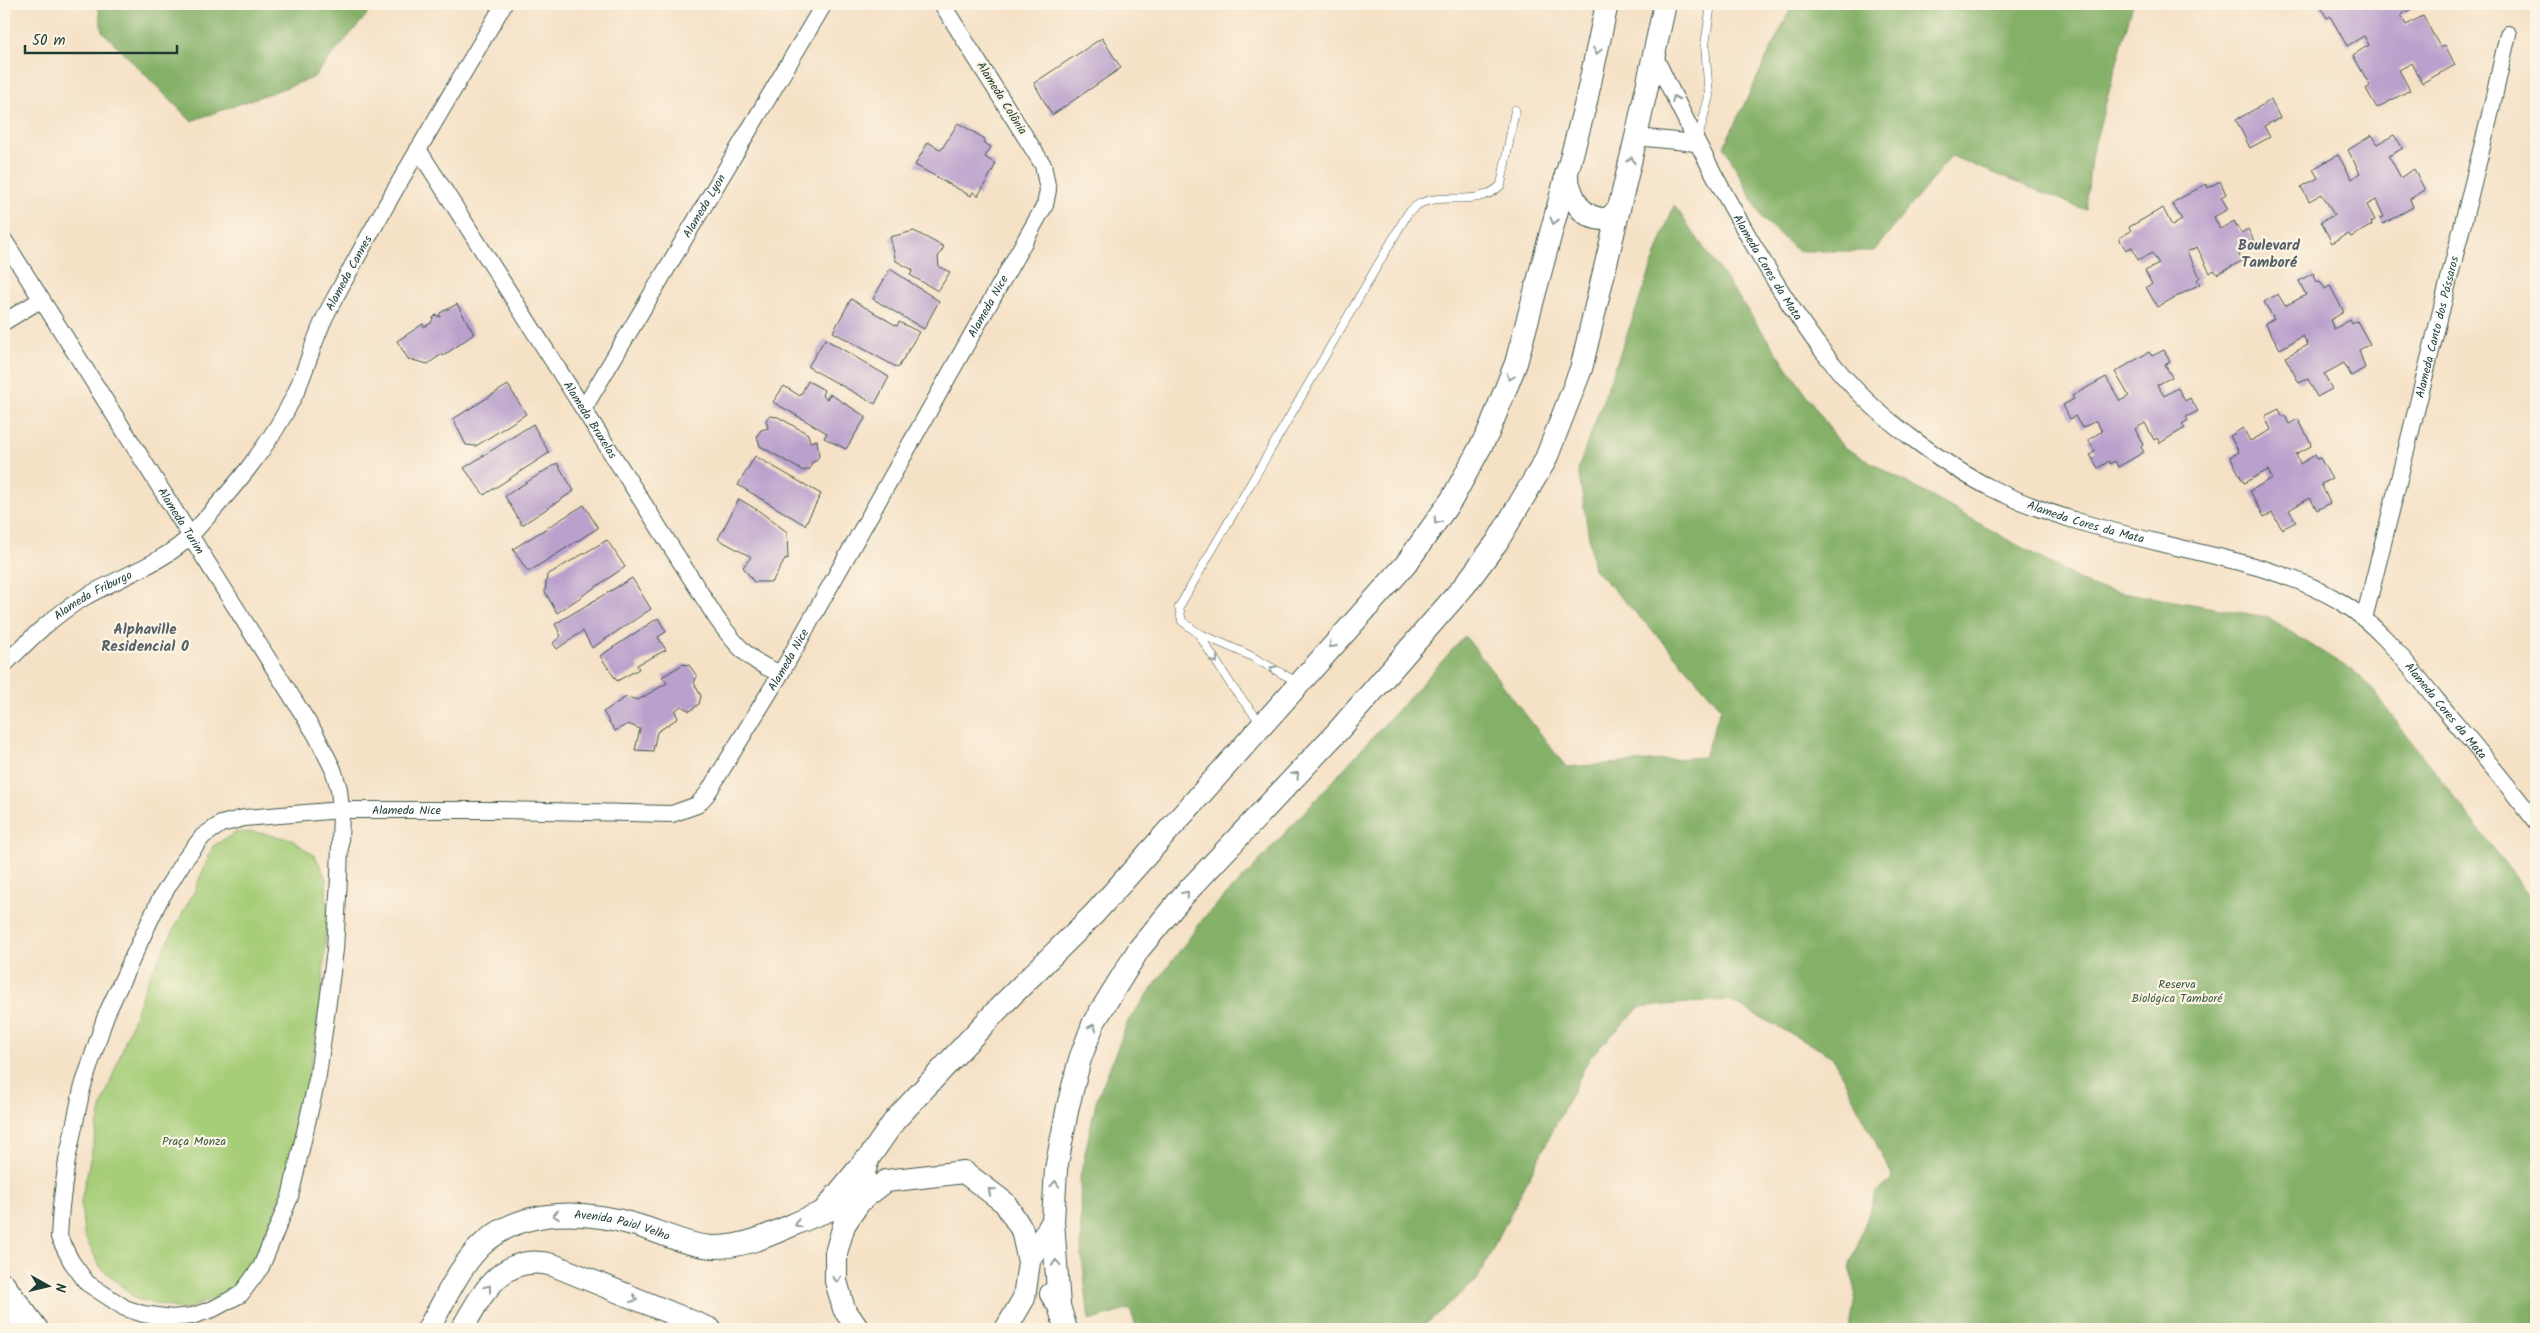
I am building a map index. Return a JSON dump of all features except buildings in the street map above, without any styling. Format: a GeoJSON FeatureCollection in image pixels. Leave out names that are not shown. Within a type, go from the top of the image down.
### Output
{"type":"FeatureCollection","features":[{"type":"Feature","properties":{"kind":"main road"},"geometry":{"type":"LineString","coordinates":[[823,1212],[868,1159],[895,1120],[1002,1006],[1094,914],[1298,682],[1406,564],[1452,499],[1488,433],[1516,363],[1585,106],[1606,4]]}},
{"type":"Feature","properties":{"kind":"main road"},"geometry":{"type":"LineString","coordinates":[[1066,1329],[1059,1306],[1053,1221],[1056,1169],[1068,1106],[1080,1060],[1094,1022],[1145,942],[1182,898],[1357,709],[1465,585],[1496,542],[1545,461],[1581,369],[1636,137],[1664,4]]}},
{"type":"Feature","properties":{"kind":"main road"},"geometry":{"type":"LineString","coordinates":[[1566,174],[1574,199],[1585,214],[1602,220],[1609,219],[1619,208]]}},
{"type":"Feature","properties":{"kind":"main road"},"geometry":{"type":"LineString","coordinates":[[861,1201],[862,1180],[868,1159]]}},
{"type":"Feature","properties":{"kind":"main road"},"geometry":{"type":"LineString","coordinates":[[858,1329],[844,1309],[836,1281],[836,1252],[844,1225],[861,1201],[886,1181],[964,1172],[1005,1202],[1022,1230],[1029,1261],[1024,1298],[1006,1329]]}},
{"type":"Feature","properties":{"kind":"main road","name":"Avenida Paiol Velho"},"geometry":{"type":"LineString","coordinates":[[428,1329],[466,1265],[484,1244],[506,1227],[538,1217],[578,1214],[607,1218],[714,1247],[744,1244],[823,1212],[861,1201]]}},
{"type":"Feature","properties":{"kind":"main road"},"geometry":{"type":"LineString","coordinates":[[1029,1261],[1053,1221]]}},
{"type":"Feature","properties":{"kind":"main road"},"geometry":{"type":"LineString","coordinates":[[1029,1261],[1059,1306]]}},
{"type":"Feature","properties":{"kind":"main road"},"geometry":{"type":"LineString","coordinates":[[462,1329],[490,1284],[506,1270],[518,1264],[530,1262],[553,1265],[710,1329]]}},
{"type":"Feature","properties":{"kind":"main road"},"geometry":{"type":"LineString","coordinates":[[4,1285],[37,1329]]}},
{"type":"Feature","properties":{"kind":"main road"},"geometry":{"type":"LineString","coordinates":[[4,1318],[12,1329]]}},
{"type":"Feature","properties":{"kind":"street","name":"Alameda Cannes"},"geometry":{"type":"LineString","coordinates":[[190,537],[244,473],[279,425],[306,371],[329,309],[418,149],[504,4]]}},
{"type":"Feature","properties":{"kind":"street","name":"Alameda Lyon"},"geometry":{"type":"LineString","coordinates":[[584,408],[824,4]]}},
{"type":"Feature","properties":{"kind":"street","name":"Alameda Colônia"},"geometry":{"type":"LineString","coordinates":[[942,4],[1043,165],[1048,182],[1047,197]]}},
{"type":"Feature","properties":{"kind":"street","name":"Alameda Canto dos Pássaros"},"geometry":{"type":"LineString","coordinates":[[2364,619],[2489,119],[2508,34]]}},
{"type":"Feature","properties":{"kind":"street","name":"Alameda Cores da Mata"},"geometry":{"type":"LineString","coordinates":[[1654,55],[1696,143],[1796,318],[1850,386],[1907,435],[1991,488],[2050,511],[2106,529],[2269,572],[2306,584],[2341,602],[2364,619],[2398,652],[2484,755],[2536,822]]}},
{"type":"Feature","properties":{"kind":"street"},"geometry":{"type":"LineString","coordinates":[[1636,137],[1696,143]]}},
{"type":"Feature","properties":{"kind":"street","name":"Alameda Bruxelas"},"geometry":{"type":"LineString","coordinates":[[418,149],[732,640],[755,662],[781,673]]}},
{"type":"Feature","properties":{"kind":"street","name":"Alameda Nice"},"geometry":{"type":"LineString","coordinates":[[341,810],[502,810],[656,815],[685,811],[696,805],[707,794],[781,673],[1036,222],[1047,197]]}},
{"type":"Feature","properties":{"kind":"street","name":"Alameda Turim"},"geometry":{"type":"LineString","coordinates":[[4,240],[316,735],[333,769],[340,789],[341,810]]}},
{"type":"Feature","properties":{"kind":"street"},"geometry":{"type":"LineString","coordinates":[[4,322],[42,299]]}},
{"type":"Feature","properties":{"kind":"street","name":"Alameda Friburgo"},"geometry":{"type":"LineString","coordinates":[[4,665],[36,632],[82,598],[167,554],[190,537]]}},
{"type":"Feature","properties":{"kind":"street"},"geometry":{"type":"LineString","coordinates":[[341,810],[334,950],[318,1075],[290,1197],[261,1267],[241,1294],[213,1309],[192,1316],[172,1318],[143,1314],[125,1308],[87,1283],[71,1261],[60,1237],[67,1160],[82,1089],[106,1015],[159,901],[183,862],[203,836],[221,824],[244,818],[341,810]]}},
{"type":"Feature","properties":{"kind":"lane"},"geometry":{"type":"LineString","coordinates":[[1696,143],[1708,106],[1705,45],[1711,4]]}},
{"type":"Feature","properties":{"kind":"lane"},"geometry":{"type":"LineString","coordinates":[[1298,682],[1249,655],[1198,633],[1182,621],[1179,607],[1408,212],[1421,203],[1479,197],[1492,193],[1501,185],[1515,110]]}},
{"type":"Feature","properties":{"kind":"lane"},"geometry":{"type":"LineString","coordinates":[[1198,633],[1233,688],[1261,724]]}},
{"type":"Feature","properties":{"kind":"green space"},"geometry":{"type":"Polygon","coordinates":[[[98,4],[376,4],[313,78],[191,121],[102,31],[98,4]]]}},
{"type":"Feature","properties":{"kind":"green space"},"geometry":{"type":"Polygon","coordinates":[[[1793,4],[2133,4],[2091,157],[2086,210],[1951,156],[1874,251],[1797,251],[1762,218],[1724,146],[1793,4]]]}},
{"type":"Feature","properties":{"kind":"green space","name":"Reserva Biológica Tamboré"},"geometry":{"type":"Polygon","coordinates":[[[1674,205],[1842,446],[2092,587],[2267,617],[2362,677],[2536,904],[2536,1329],[1850,1329],[1856,1290],[1849,1268],[1876,1193],[1891,1181],[1892,1175],[1832,1056],[1728,1000],[1640,1007],[1590,1057],[1477,1280],[1420,1329],[1137,1329],[1130,1309],[1089,1321],[1081,1248],[1080,1177],[1096,1102],[1128,1021],[1206,915],[1254,867],[1465,636],[1566,767],[1704,757],[1721,708],[1665,644],[1594,569],[1578,469],[1674,205]]]}},
{"type":"Feature","properties":{"kind":"green space","name":"Praça Monza"},"geometry":{"type":"Polygon","coordinates":[[[254,832],[291,839],[316,857],[326,879],[327,915],[322,992],[314,1049],[290,1165],[260,1259],[242,1281],[224,1294],[185,1310],[136,1299],[101,1268],[84,1235],[81,1201],[102,1105],[148,979],[195,890],[213,846],[235,833],[254,832]]]}},
{"type":"Feature","properties":{"kind":"district","name":"Boulevard Tamboré"},"geometry":{"type":"Point","coordinates":[2269,254]}},
{"type":"Feature","properties":{"kind":"district","name":"Alphaville Residencial 0"},"geometry":{"type":"Point","coordinates":[145,638]}}]}
